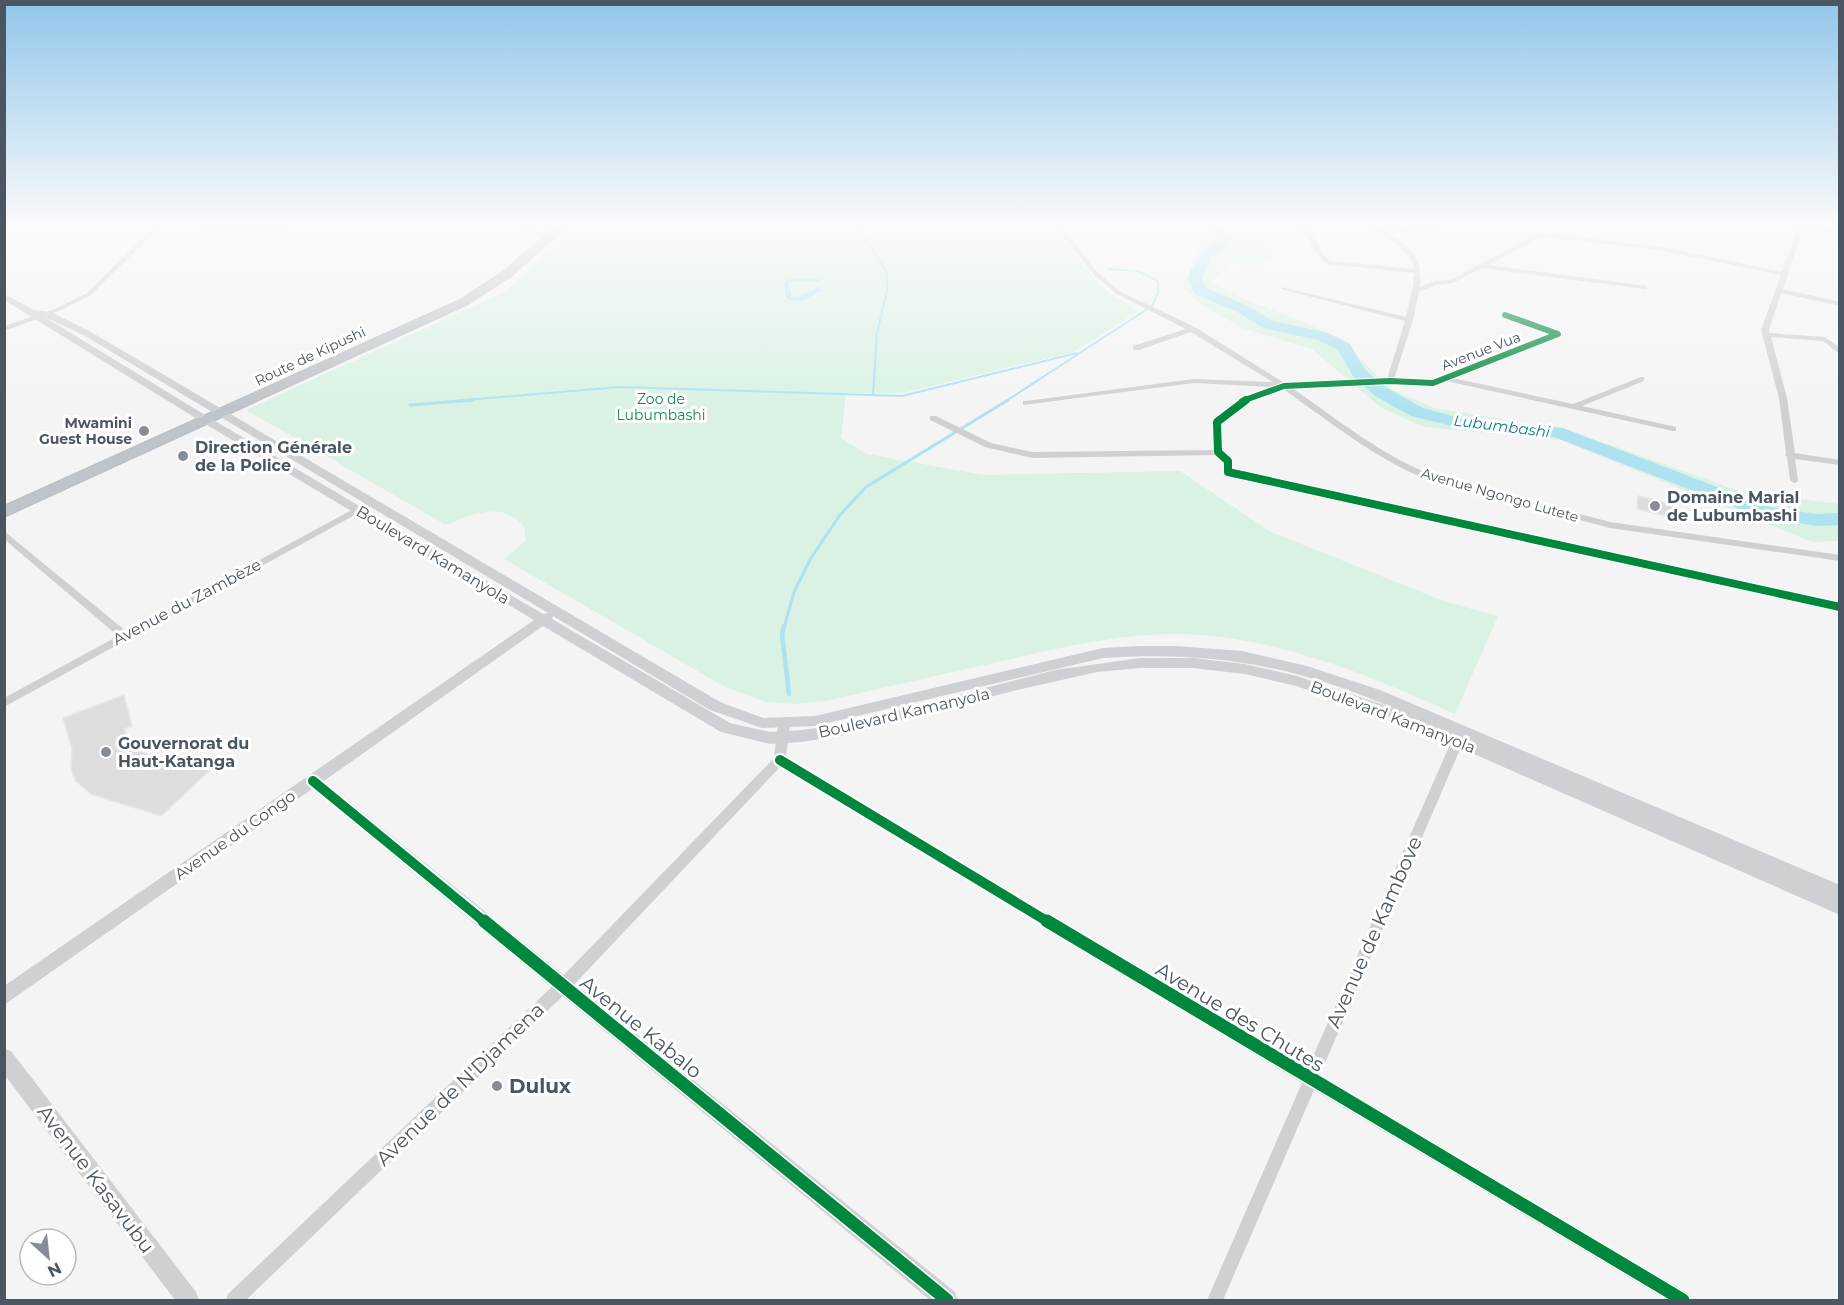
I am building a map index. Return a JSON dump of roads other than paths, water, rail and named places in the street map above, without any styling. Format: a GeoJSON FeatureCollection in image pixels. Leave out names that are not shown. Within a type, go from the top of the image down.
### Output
{"type":"FeatureCollection","features":[{"type":"Feature","properties":{"kind":"highway","name":"Route de Kipushi"},"geometry":{"type":"LineString","coordinates":[[4,512],[464,302],[489,287]]}},
{"type":"Feature","properties":{"kind":"main road","name":"Boulevard Kamanyola"},"geometry":{"type":"LineString","coordinates":[[4,296],[213,417],[370,503],[548,616]]}},
{"type":"Feature","properties":{"kind":"main road","name":"Boulevard Kamanyola"},"geometry":{"type":"LineString","coordinates":[[213,417],[356,510],[548,616],[715,706],[784,731],[815,721],[1103,653],[1150,650],[1208,651],[1285,664],[1337,680],[1839,908]]}},
{"type":"Feature","properties":{"kind":"main road","name":"Avenue du Congo"},"geometry":{"type":"LineString","coordinates":[[4,998],[548,616]]}},
{"type":"Feature","properties":{"kind":"main road","name":"Boulevard Kamanyola"},"geometry":{"type":"LineString","coordinates":[[1460,735],[1839,891]]}},
{"type":"Feature","properties":{"kind":"main road","name":"Avenue Kabalo"},"geometry":{"type":"LineString","coordinates":[[313,781],[947,1300]]}},
{"type":"Feature","properties":{"kind":"main road","name":"Avenue Kasavubu"},"geometry":{"type":"LineString","coordinates":[[4,1058],[188,1300]]}},
{"type":"Feature","properties":{"kind":"street"},"geometry":{"type":"LineString","coordinates":[[4,329],[89,294],[96,287]]}},
{"type":"Feature","properties":{"kind":"street","name":"Avenue Ngongo Lutete"},"geometry":{"type":"LineString","coordinates":[[1112,287],[1148,309],[1192,329],[1284,386],[1376,450],[1404,467],[1429,477],[1610,525],[1839,558]]}},
{"type":"Feature","properties":{"kind":"street"},"geometry":{"type":"LineString","coordinates":[[1388,381],[1416,287]]}},
{"type":"Feature","properties":{"kind":"street"},"geometry":{"type":"LineString","coordinates":[[1416,291],[1426,287]]}},
{"type":"Feature","properties":{"kind":"street"},"geometry":{"type":"LineString","coordinates":[[1779,287],[1765,330],[1768,334],[1783,398],[1794,480]]}},
{"type":"Feature","properties":{"kind":"street"},"geometry":{"type":"LineString","coordinates":[[1283,288],[1408,320]]}},
{"type":"Feature","properties":{"kind":"street"},"geometry":{"type":"LineString","coordinates":[[1778,290],[1839,304]]}},
{"type":"Feature","properties":{"kind":"street","name":"Avenue Vua"},"geometry":{"type":"LineString","coordinates":[[1284,386],[1388,381],[1420,384],[1448,379],[1558,334],[1504,315]]}},
{"type":"Feature","properties":{"kind":"street"},"geometry":{"type":"LineString","coordinates":[[1136,348],[1192,329]]}},
{"type":"Feature","properties":{"kind":"street"},"geometry":{"type":"LineString","coordinates":[[1768,334],[1825,339],[1839,352]]}},
{"type":"Feature","properties":{"kind":"street"},"geometry":{"type":"LineString","coordinates":[[1448,379],[1672,429]]}},
{"type":"Feature","properties":{"kind":"street"},"geometry":{"type":"LineString","coordinates":[[1573,407],[1641,379]]}},
{"type":"Feature","properties":{"kind":"street"},"geometry":{"type":"LineString","coordinates":[[1026,403],[1194,381],[1284,386]]}},
{"type":"Feature","properties":{"kind":"street"},"geometry":{"type":"LineString","coordinates":[[1284,386],[1255,395],[1220,417],[1215,428],[1218,452],[1228,465],[1229,473],[1261,478],[1500,534],[1839,607]]}},
{"type":"Feature","properties":{"kind":"street"},"geometry":{"type":"LineString","coordinates":[[933,418],[988,445],[1032,454],[1218,452]]}},
{"type":"Feature","properties":{"kind":"street"},"geometry":{"type":"LineString","coordinates":[[1789,455],[1839,463]]}},
{"type":"Feature","properties":{"kind":"street","name":"Avenue du Zambèze"},"geometry":{"type":"LineString","coordinates":[[4,702],[370,503]]}},
{"type":"Feature","properties":{"kind":"street"},"geometry":{"type":"LineString","coordinates":[[4,534],[124,635]]}},
{"type":"Feature","properties":{"kind":"street"},"geometry":{"type":"LineString","coordinates":[[780,760],[784,731]]}},
{"type":"Feature","properties":{"kind":"street","name":"Avenue de Kambove"},"geometry":{"type":"LineString","coordinates":[[1215,1300],[1460,735]]}},
{"type":"Feature","properties":{"kind":"street","name":"Avenue de N'Djamena"},"geometry":{"type":"LineString","coordinates":[[234,1300],[562,986],[780,760]]}},
{"type":"Feature","properties":{"kind":"street","name":"Avenue des Chutes"},"geometry":{"type":"LineString","coordinates":[[780,760],[1683,1300]]}},
{"type":"Feature","properties":{"kind":"water"},"geometry":{"type":"Polygon","coordinates":[[[785,287],[789,287],[792,297],[819,287],[822,290],[800,301],[786,298],[785,287]]]}},
{"type":"Feature","properties":{"kind":"waterway"},"geometry":{"type":"LineString","coordinates":[[873,395],[877,333],[887,287]]}},
{"type":"Feature","properties":{"kind":"waterway"},"geometry":{"type":"LineString","coordinates":[[1006,401],[1152,306],[1158,293],[1158,287]]}},
{"type":"Feature","properties":{"kind":"waterway","name":"Lubumbashi"},"geometry":{"type":"LineString","coordinates":[[1198,287],[1200,291],[1241,308],[1268,325],[1323,336],[1344,347],[1359,373],[1381,392],[1417,412],[1460,423],[1557,432],[1768,513],[1817,520],[1840,519]]}},
{"type":"Feature","properties":{"kind":"waterway"},"geometry":{"type":"LineString","coordinates":[[455,401],[620,387],[902,396],[1077,353]]}},
{"type":"Feature","properties":{"kind":"waterway"},"geometry":{"type":"LineString","coordinates":[[410,405],[473,400]]}},
{"type":"Feature","properties":{"kind":"waterway"},"geometry":{"type":"LineString","coordinates":[[784,628],[794,592],[811,558],[840,515],[866,487],[1008,400]]}},
{"type":"Feature","properties":{"kind":"waterway"},"geometry":{"type":"LineString","coordinates":[[784,626],[782,634],[789,694]]}},
{"type":"Feature","properties":{"kind":"place","name":"Mwamini Guest House"},"geometry":{"type":"Point","coordinates":[144,431]}},
{"type":"Feature","properties":{"kind":"place","name":"Direction Générale de la Police"},"geometry":{"type":"Point","coordinates":[183,456]}},
{"type":"Feature","properties":{"kind":"place","name":"Domaine Marial de Lubumbashi"},"geometry":{"type":"Point","coordinates":[1655,506]}},
{"type":"Feature","properties":{"kind":"place","name":"Gouvernorat du Haut-Katanga"},"geometry":{"type":"Point","coordinates":[106,752]}},
{"type":"Feature","properties":{"kind":"place","name":"Dulux"},"geometry":{"type":"Point","coordinates":[497,1086]}},
{"type":"Feature","properties":{"kind":"park label","name":"Zoo de Lubumbashi"},"geometry":{"type":"Point","coordinates":[661,408]}}]}
